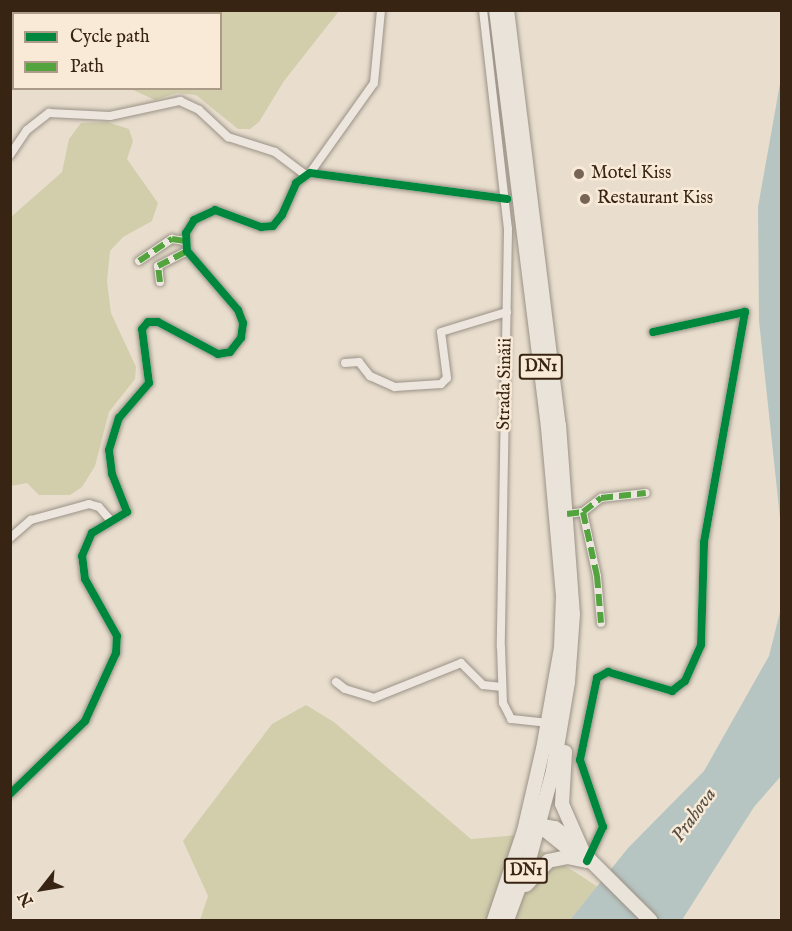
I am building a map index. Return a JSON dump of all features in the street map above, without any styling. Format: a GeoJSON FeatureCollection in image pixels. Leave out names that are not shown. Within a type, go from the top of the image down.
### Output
{"type":"FeatureCollection","features":[{"type":"Feature","properties":{"kind":"main road","name":"DN1"},"geometry":{"type":"LineString","coordinates":[[496,10],[562,565],[562,631],[548,723],[532,823],[508,918]]}},
{"type":"Feature","properties":{"kind":"main road","name":"DN1"},"geometry":{"type":"LineString","coordinates":[[494,921],[532,823],[559,741],[571,654],[573,597],[567,514],[507,10]]}},
{"type":"Feature","properties":{"kind":"main road"},"geometry":{"type":"LineString","coordinates":[[571,654],[572,706],[561,791],[568,824],[587,861]]}},
{"type":"Feature","properties":{"kind":"main road"},"geometry":{"type":"LineString","coordinates":[[532,823],[561,832],[587,861],[650,921]]}},
{"type":"Feature","properties":{"kind":"main road"},"geometry":{"type":"LineString","coordinates":[[508,918],[541,865],[567,857],[587,861]]}},
{"type":"Feature","properties":{"kind":"street"},"geometry":{"type":"LineString","coordinates":[[10,794],[85,721],[116,653],[114,628],[92,592],[82,566],[92,533],[125,515],[127,507],[112,474],[109,450],[119,418],[148,383],[141,339],[145,325],[159,322],[218,354],[230,352],[241,338],[243,323],[238,310],[187,251],[185,241],[194,220],[210,211],[261,227],[273,226],[282,215],[296,183],[308,174],[374,83],[381,10]]}},
{"type":"Feature","properties":{"kind":"street","name":"Strada Sinăii"},"geometry":{"type":"LineString","coordinates":[[483,10],[507,199],[502,687],[504,709],[511,719],[548,723]]}},
{"type":"Feature","properties":{"kind":"street"},"geometry":{"type":"LineString","coordinates":[[10,154],[27,130],[49,113],[110,116],[180,101],[199,110],[228,137],[274,152],[308,174],[507,199]]}},
{"type":"Feature","properties":{"kind":"street"},"geometry":{"type":"LineString","coordinates":[[139,261],[172,239],[185,241]]}},
{"type":"Feature","properties":{"kind":"street"},"geometry":{"type":"LineString","coordinates":[[160,282],[158,266],[187,251]]}},
{"type":"Feature","properties":{"kind":"street"},"geometry":{"type":"LineString","coordinates":[[345,363],[359,362],[370,376],[395,387],[441,384],[447,378],[441,332],[507,312]]}},
{"type":"Feature","properties":{"kind":"street"},"geometry":{"type":"LineString","coordinates":[[587,861],[603,827],[580,760],[597,678],[608,672],[672,691],[685,681],[701,645],[704,542],[745,312],[653,332]]}},
{"type":"Feature","properties":{"kind":"street"},"geometry":{"type":"LineString","coordinates":[[567,514],[583,512],[601,498],[646,493]]}},
{"type":"Feature","properties":{"kind":"street"},"geometry":{"type":"LineString","coordinates":[[10,538],[31,520],[89,504],[99,507],[111,521]]}},
{"type":"Feature","properties":{"kind":"street"},"geometry":{"type":"LineString","coordinates":[[583,512],[597,576],[601,623]]}},
{"type":"Feature","properties":{"kind":"street"},"geometry":{"type":"LineString","coordinates":[[336,682],[345,689],[374,698],[461,663],[483,685],[502,687]]}},
{"type":"Feature","properties":{"kind":"shaded area"},"geometry":{"type":"Polygon","coordinates":[[[103,10],[339,11],[284,81],[259,122],[250,129],[238,129],[196,95],[177,93],[155,100],[133,90],[222,90],[222,12],[103,12],[103,10]]]}},
{"type":"Feature","properties":{"kind":"shaded area"},"geometry":{"type":"Polygon","coordinates":[[[107,122],[129,129],[133,141],[127,159],[158,203],[152,221],[123,237],[110,251],[107,281],[111,313],[136,367],[135,379],[109,412],[95,466],[82,487],[70,495],[39,495],[27,483],[11,486],[11,217],[62,172],[69,139],[81,123],[107,122]]]}},
{"type":"Feature","properties":{"kind":"shaded area"},"geometry":{"type":"Polygon","coordinates":[[[306,705],[334,722],[471,839],[518,835],[598,887],[570,920],[200,920],[208,896],[183,841],[272,724],[306,705]]]}},
{"type":"Feature","properties":{"kind":"water"},"geometry":{"type":"Polygon","coordinates":[[[781,78],[782,527],[759,321],[758,207],[781,78]]]}},
{"type":"Feature","properties":{"kind":"water","name":"Prahova"},"geometry":{"type":"Polygon","coordinates":[[[781,608],[781,776],[754,807],[682,920],[570,920],[628,848],[704,771],[769,656],[781,608]]]}},
{"type":"Feature","properties":{"kind":"marked path"},"geometry":{"type":"LineString","coordinates":[[139,261],[172,239],[185,241]]}},
{"type":"Feature","properties":{"kind":"marked path"},"geometry":{"type":"LineString","coordinates":[[160,282],[158,266],[187,251]]}},
{"type":"Feature","properties":{"kind":"marked path"},"geometry":{"type":"LineString","coordinates":[[567,514],[583,512],[601,498],[646,493]]}},
{"type":"Feature","properties":{"kind":"marked path"},"geometry":{"type":"LineString","coordinates":[[583,512],[597,576],[601,623]]}},
{"type":"Feature","properties":{"kind":"cycle path"},"geometry":{"type":"LineString","coordinates":[[10,794],[85,721],[116,653],[117,636],[85,579],[82,556],[92,533],[127,512],[112,474],[109,450],[119,418],[149,383],[142,329],[148,322],[158,322],[218,354],[230,352],[241,338],[243,323],[238,310],[187,251],[186,233],[194,220],[215,210],[261,227],[273,226],[282,215],[296,183],[310,173],[507,199]]}},
{"type":"Feature","properties":{"kind":"cycle path"},"geometry":{"type":"LineString","coordinates":[[587,861],[603,827],[580,760],[597,678],[608,672],[672,691],[685,681],[701,645],[704,542],[745,312],[653,332]]}},
{"type":"Feature","properties":{"kind":"place","name":"Motel Kiss"},"geometry":{"type":"Point","coordinates":[579,174]}},
{"type":"Feature","properties":{"kind":"place","name":"Restaurant Kiss"},"geometry":{"type":"Point","coordinates":[585,199]}}]}
